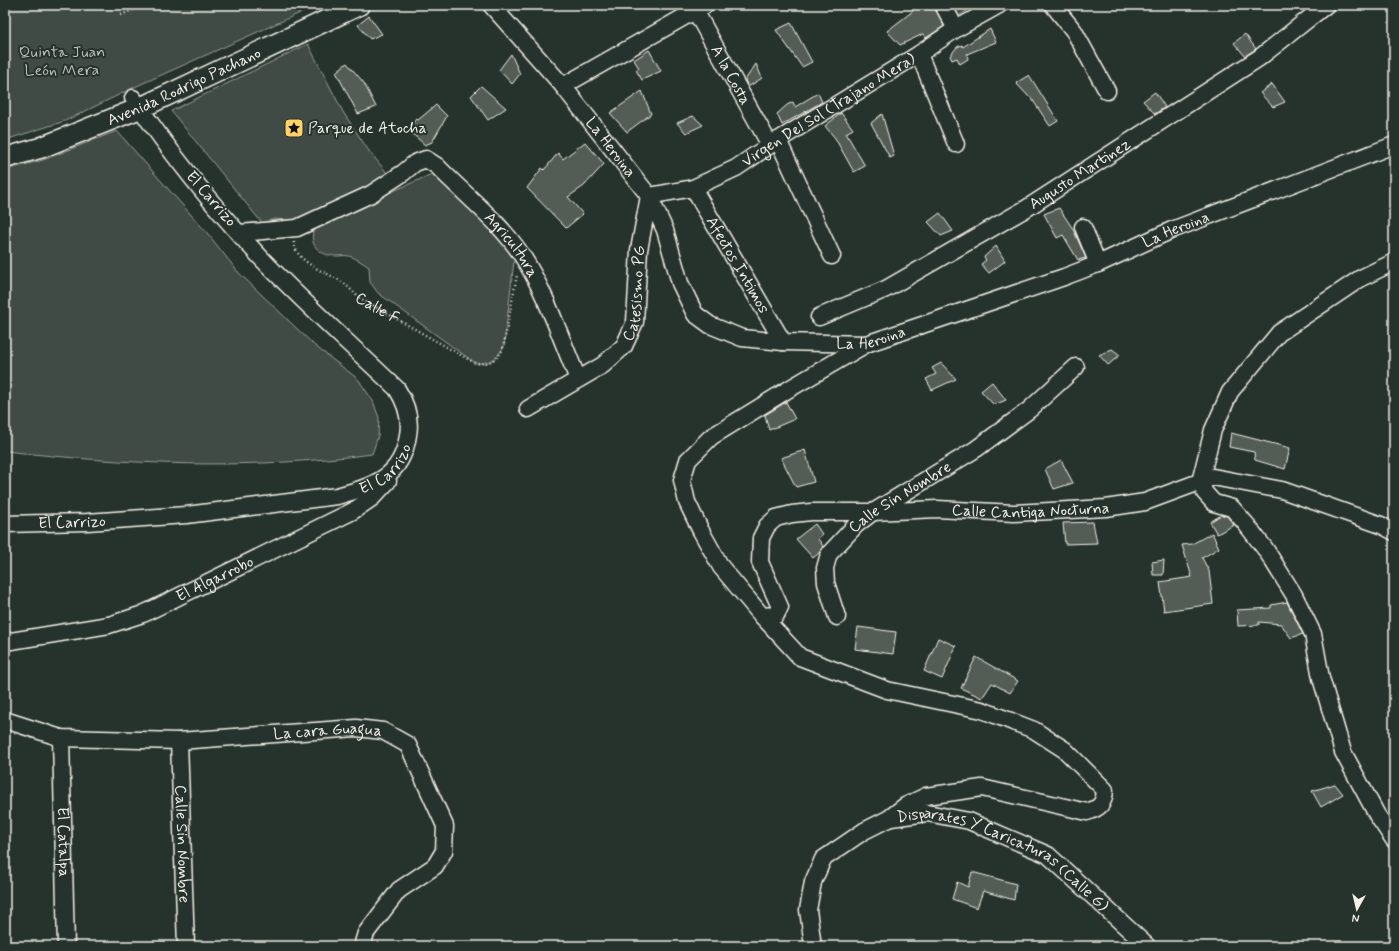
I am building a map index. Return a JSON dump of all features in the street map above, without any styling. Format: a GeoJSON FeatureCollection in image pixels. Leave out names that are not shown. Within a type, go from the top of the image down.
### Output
{"type":"FeatureCollection","features":[{"type":"Feature","properties":{"kind":"main road","name":"Avenida Rodrigo Pachano"},"geometry":{"type":"LineString","coordinates":[[5,149],[66,126],[137,103],[335,5]]}},
{"type":"Feature","properties":{"kind":"main road","name":"Avenida Rodrigo Pachano"},"geometry":{"type":"LineString","coordinates":[[5,158],[40,148],[137,103],[359,5]]}},
{"type":"Feature","properties":{"kind":"street","name":"La Heroina"},"geometry":{"type":"LineString","coordinates":[[491,5],[563,86],[649,196],[665,230],[680,283],[695,314],[710,326],[742,338],[783,342],[866,344],[1098,264],[1172,230],[1394,145]]}},
{"type":"Feature","properties":{"kind":"street"},"geometry":{"type":"LineString","coordinates":[[943,5],[956,29]]}},
{"type":"Feature","properties":{"kind":"street","name":"Virgen Del Sol (Trajano Mera)"},"geometry":{"type":"LineString","coordinates":[[649,196],[692,188],[736,168],[774,142],[919,54],[956,29],[999,5]]}},
{"type":"Feature","properties":{"kind":"street"},"geometry":{"type":"LineString","coordinates":[[1053,5],[1074,31],[1107,91]]}},
{"type":"Feature","properties":{"kind":"street","name":"Augusto Martinez"},"geometry":{"type":"LineString","coordinates":[[819,317],[886,289],[1027,208],[1259,58],[1326,5]]}},
{"type":"Feature","properties":{"kind":"street"},"geometry":{"type":"LineString","coordinates":[[563,86],[697,7]]}},
{"type":"Feature","properties":{"kind":"street","name":"A la Costa"},"geometry":{"type":"LineString","coordinates":[[697,7],[774,142],[832,256]]}},
{"type":"Feature","properties":{"kind":"street"},"geometry":{"type":"LineString","coordinates":[[919,54],[956,144]]}},
{"type":"Feature","properties":{"kind":"street","name":"El Carrizo"},"geometry":{"type":"LineString","coordinates":[[5,524],[87,522],[186,515],[337,496],[372,485],[384,478],[398,465],[407,445],[409,417],[404,401],[397,389],[324,321],[261,258],[185,170],[137,103]]}},
{"type":"Feature","properties":{"kind":"street","name":"Agricultura"},"geometry":{"type":"LineString","coordinates":[[297,228],[370,194],[403,173],[421,159],[426,159],[437,166],[501,228],[521,254],[538,284],[578,379]]}},
{"type":"Feature","properties":{"kind":"street","name":"Afectos Intimos"},"geometry":{"type":"LineString","coordinates":[[692,188],[783,342]]}},
{"type":"Feature","properties":{"kind":"street","name":"Catesismo PG"},"geometry":{"type":"LineString","coordinates":[[528,409],[603,364],[624,346],[635,322],[639,250],[649,196]]}},
{"type":"Feature","properties":{"kind":"street"},"geometry":{"type":"LineString","coordinates":[[1084,227],[1098,264]]}},
{"type":"Feature","properties":{"kind":"street"},"geometry":{"type":"LineString","coordinates":[[240,233],[297,228]]}},
{"type":"Feature","properties":{"kind":"street"},"geometry":{"type":"LineString","coordinates":[[1394,262],[1361,278],[1279,333],[1230,392],[1213,430],[1200,482],[1205,493],[1214,503],[1232,508],[1237,513],[1266,550],[1294,596],[1313,634],[1321,678],[1344,752],[1377,815],[1394,840]]}},
{"type":"Feature","properties":{"kind":"street","name":"Disparates Y Caricaturas (Calle G)"},"geometry":{"type":"LineString","coordinates":[[866,344],[711,437],[688,460],[682,480],[687,502],[721,567],[762,616],[800,657],[887,690],[982,710],[1034,730],[1065,750],[1105,790],[1104,801],[1098,809],[1087,812],[982,788],[926,796],[905,806],[888,819]]}},
{"type":"Feature","properties":{"kind":"street","name":"Calle Sin Nombre"},"geometry":{"type":"LineString","coordinates":[[838,617],[826,583],[826,568],[829,554],[856,525],[873,512],[976,449],[1030,410],[1076,367]]}},
{"type":"Feature","properties":{"kind":"street","name":"El Algarrobo"},"geometry":{"type":"LineString","coordinates":[[5,642],[109,625],[143,614],[362,506],[385,486],[398,465]]}},
{"type":"Feature","properties":{"kind":"street","name":"Calle Cantiga Nocturna"},"geometry":{"type":"LineString","coordinates":[[762,616],[776,615],[780,607],[760,562],[761,538],[767,526],[776,518],[810,512],[873,512],[937,509],[1014,513],[1106,508],[1146,502],[1214,477],[1282,490],[1381,525],[1394,532]]}},
{"type":"Feature","properties":{"kind":"street","name":"La cara Guagua"},"geometry":{"type":"LineString","coordinates":[[5,720],[61,738],[179,741],[356,728],[383,731],[408,745],[445,826],[444,851],[435,866],[399,890],[366,933],[362,946]]}},
{"type":"Feature","properties":{"kind":"street","name":"El Catalpa"},"geometry":{"type":"LineString","coordinates":[[61,738],[66,946]]}},
{"type":"Feature","properties":{"kind":"street","name":"Calle Sin Nombre"},"geometry":{"type":"LineString","coordinates":[[179,741],[186,946]]}},
{"type":"Feature","properties":{"kind":"street","name":"Disparates Y Caricaturas (Calle G)"},"geometry":{"type":"LineString","coordinates":[[888,819],[927,813],[969,821],[1048,855],[1147,946]]}},
{"type":"Feature","properties":{"kind":"street"},"geometry":{"type":"LineString","coordinates":[[813,946],[808,910],[813,882],[823,859],[864,831],[888,819]]}},
{"type":"Feature","properties":{"kind":"path"},"geometry":{"type":"LineString","coordinates":[[122,16],[144,5]]}},
{"type":"Feature","properties":{"kind":"path","name":"Calle F"},"geometry":{"type":"LineString","coordinates":[[297,228],[294,236],[295,246],[298,253],[306,261],[343,283],[358,297],[468,360],[480,364],[495,359],[504,345],[521,254]]}},
{"type":"Feature","properties":{"kind":"green space","name":"Quinta Juan León Mera"},"geometry":{"type":"Polygon","coordinates":[[[5,5],[318,5],[139,85],[65,121],[5,140],[5,5]]]}},
{"type":"Feature","properties":{"kind":"green space"},"geometry":{"type":"Polygon","coordinates":[[[952,5],[963,5],[967,11],[958,16],[952,5]]]}},
{"type":"Feature","properties":{"kind":"green space"},"geometry":{"type":"Polygon","coordinates":[[[308,44],[343,112],[369,151],[392,179],[299,221],[275,219],[262,223],[171,111],[308,44]]]}},
{"type":"Feature","properties":{"kind":"green space"},"geometry":{"type":"Polygon","coordinates":[[[117,131],[208,234],[238,272],[315,346],[358,379],[373,401],[379,418],[378,436],[372,454],[280,462],[188,464],[97,460],[5,451],[5,170],[43,160],[117,131]]]}},
{"type":"Feature","properties":{"kind":"green space"},"geometry":{"type":"Polygon","coordinates":[[[434,173],[515,253],[504,345],[500,354],[489,362],[475,363],[378,293],[370,282],[369,267],[357,259],[349,256],[324,254],[313,243],[312,238],[315,226],[434,173]]]}},
{"type":"Feature","properties":{"kind":"building"},"geometry":{"type":"Polygon","coordinates":[[[908,5],[934,5],[944,26],[926,38],[923,34],[900,45],[887,31],[913,11],[908,5]]]}},
{"type":"Feature","properties":{"kind":"building"},"geometry":{"type":"Polygon","coordinates":[[[369,16],[382,34],[370,39],[358,25],[369,16]]]}},
{"type":"Feature","properties":{"kind":"building"},"geometry":{"type":"Polygon","coordinates":[[[791,23],[812,62],[802,67],[776,30],[791,23]]]}},
{"type":"Feature","properties":{"kind":"building"},"geometry":{"type":"Polygon","coordinates":[[[990,29],[996,42],[967,54],[968,59],[960,64],[957,58],[952,60],[950,56],[957,47],[962,45],[963,47],[990,29]]]}},
{"type":"Feature","properties":{"kind":"building"},"geometry":{"type":"Polygon","coordinates":[[[1245,34],[1256,49],[1245,56],[1234,43],[1245,34]]]}},
{"type":"Feature","properties":{"kind":"building"},"geometry":{"type":"Polygon","coordinates":[[[649,50],[661,71],[642,80],[636,70],[639,68],[634,60],[649,50]]]}},
{"type":"Feature","properties":{"kind":"building"},"geometry":{"type":"Polygon","coordinates":[[[511,54],[520,74],[512,84],[499,70],[511,54]]]}},
{"type":"Feature","properties":{"kind":"building"},"geometry":{"type":"Polygon","coordinates":[[[347,63],[364,83],[376,107],[358,114],[336,72],[347,63]]]}},
{"type":"Feature","properties":{"kind":"building"},"geometry":{"type":"Polygon","coordinates":[[[756,64],[762,78],[748,87],[745,80],[756,64]]]}},
{"type":"Feature","properties":{"kind":"building"},"geometry":{"type":"Polygon","coordinates":[[[1029,75],[1058,121],[1050,126],[1030,96],[1029,97],[1016,83],[1029,75]]]}},
{"type":"Feature","properties":{"kind":"building"},"geometry":{"type":"Polygon","coordinates":[[[1272,84],[1285,102],[1273,107],[1260,93],[1272,84]]]}},
{"type":"Feature","properties":{"kind":"building"},"geometry":{"type":"Polygon","coordinates":[[[481,86],[506,108],[488,120],[471,96],[481,86]]]}},
{"type":"Feature","properties":{"kind":"building"},"geometry":{"type":"Polygon","coordinates":[[[642,91],[651,114],[627,132],[610,113],[642,91]]]}},
{"type":"Feature","properties":{"kind":"building"},"geometry":{"type":"Polygon","coordinates":[[[1155,92],[1165,107],[1155,114],[1143,101],[1155,92]]]}},
{"type":"Feature","properties":{"kind":"building"},"geometry":{"type":"Polygon","coordinates":[[[818,93],[822,102],[782,125],[777,114],[787,105],[793,102],[795,107],[818,93]]]}},
{"type":"Feature","properties":{"kind":"building"},"geometry":{"type":"Polygon","coordinates":[[[436,105],[447,116],[432,142],[425,145],[408,130],[416,119],[418,120],[436,105]]]}},
{"type":"Feature","properties":{"kind":"building"},"geometry":{"type":"Polygon","coordinates":[[[841,113],[853,129],[846,133],[865,166],[854,172],[835,138],[825,126],[841,113]]]}},
{"type":"Feature","properties":{"kind":"building"},"geometry":{"type":"Polygon","coordinates":[[[882,114],[894,156],[890,158],[871,123],[882,114]]]}},
{"type":"Feature","properties":{"kind":"building"},"geometry":{"type":"Polygon","coordinates":[[[693,116],[703,125],[686,133],[677,123],[693,116]]]}},
{"type":"Feature","properties":{"kind":"building"},"geometry":{"type":"Polygon","coordinates":[[[585,142],[604,164],[584,186],[568,197],[583,214],[566,228],[527,188],[542,168],[544,170],[558,153],[563,159],[585,142]]]}},
{"type":"Feature","properties":{"kind":"building"},"geometry":{"type":"Polygon","coordinates":[[[1059,208],[1073,229],[1086,258],[1078,260],[1063,235],[1057,238],[1044,214],[1059,208]]]}},
{"type":"Feature","properties":{"kind":"building"},"geometry":{"type":"Polygon","coordinates":[[[940,213],[953,231],[941,236],[928,222],[940,213]]]}},
{"type":"Feature","properties":{"kind":"building"},"geometry":{"type":"Polygon","coordinates":[[[996,246],[1005,261],[989,273],[981,264],[986,260],[984,257],[996,246]]]}},
{"type":"Feature","properties":{"kind":"building"},"geometry":{"type":"Polygon","coordinates":[[[1112,349],[1120,355],[1108,365],[1099,355],[1112,349]]]}},
{"type":"Feature","properties":{"kind":"building"},"geometry":{"type":"Polygon","coordinates":[[[941,363],[956,379],[932,390],[926,379],[936,374],[932,368],[941,363]]]}},
{"type":"Feature","properties":{"kind":"building"},"geometry":{"type":"Polygon","coordinates":[[[992,382],[1006,400],[994,405],[981,391],[992,382]]]}},
{"type":"Feature","properties":{"kind":"building"},"geometry":{"type":"Polygon","coordinates":[[[786,402],[795,419],[769,430],[765,415],[786,402]]]}},
{"type":"Feature","properties":{"kind":"building"},"geometry":{"type":"Polygon","coordinates":[[[1231,433],[1290,448],[1285,469],[1255,460],[1254,452],[1229,447],[1231,433]]]}},
{"type":"Feature","properties":{"kind":"building"},"geometry":{"type":"Polygon","coordinates":[[[805,450],[814,482],[796,487],[781,458],[805,450]]]}},
{"type":"Feature","properties":{"kind":"building"},"geometry":{"type":"Polygon","coordinates":[[[1061,460],[1073,483],[1054,489],[1045,469],[1061,460]]]}},
{"type":"Feature","properties":{"kind":"building"},"geometry":{"type":"Polygon","coordinates":[[[1221,515],[1227,516],[1234,525],[1217,534],[1210,522],[1221,515]]]}},
{"type":"Feature","properties":{"kind":"building"},"geometry":{"type":"Polygon","coordinates":[[[1093,522],[1097,543],[1065,544],[1063,523],[1093,522]]]}},
{"type":"Feature","properties":{"kind":"building"},"geometry":{"type":"Polygon","coordinates":[[[815,524],[822,534],[818,539],[823,546],[819,553],[813,558],[796,539],[815,524]]]}},
{"type":"Feature","properties":{"kind":"building"},"geometry":{"type":"Polygon","coordinates":[[[1212,533],[1219,548],[1202,558],[1209,571],[1213,604],[1164,611],[1160,582],[1192,577],[1182,545],[1192,544],[1212,533]]]}},
{"type":"Feature","properties":{"kind":"building"},"geometry":{"type":"Polygon","coordinates":[[[1164,560],[1163,575],[1153,575],[1152,562],[1164,560]]]}},
{"type":"Feature","properties":{"kind":"building"},"geometry":{"type":"Polygon","coordinates":[[[1287,602],[1303,634],[1291,638],[1281,624],[1259,622],[1259,625],[1238,626],[1237,610],[1271,608],[1271,605],[1287,602]]]}},
{"type":"Feature","properties":{"kind":"building"},"geometry":{"type":"Polygon","coordinates":[[[858,627],[896,632],[893,654],[855,649],[858,627]]]}},
{"type":"Feature","properties":{"kind":"building"},"geometry":{"type":"Polygon","coordinates":[[[938,638],[956,646],[942,679],[924,671],[938,638]]]}},
{"type":"Feature","properties":{"kind":"building"},"geometry":{"type":"Polygon","coordinates":[[[976,657],[1018,681],[1010,693],[992,683],[982,698],[961,688],[976,657]]]}},
{"type":"Feature","properties":{"kind":"building"},"geometry":{"type":"Polygon","coordinates":[[[1335,784],[1343,794],[1321,807],[1312,791],[1335,784]]]}},
{"type":"Feature","properties":{"kind":"building"},"geometry":{"type":"Polygon","coordinates":[[[972,872],[1016,884],[1014,900],[983,891],[977,908],[952,899],[957,882],[968,887],[972,872]]]}},
{"type":"Feature","properties":{"kind":"place","name":"Parque de Atocha"},"geometry":{"type":"Point","coordinates":[294,128]}}]}
